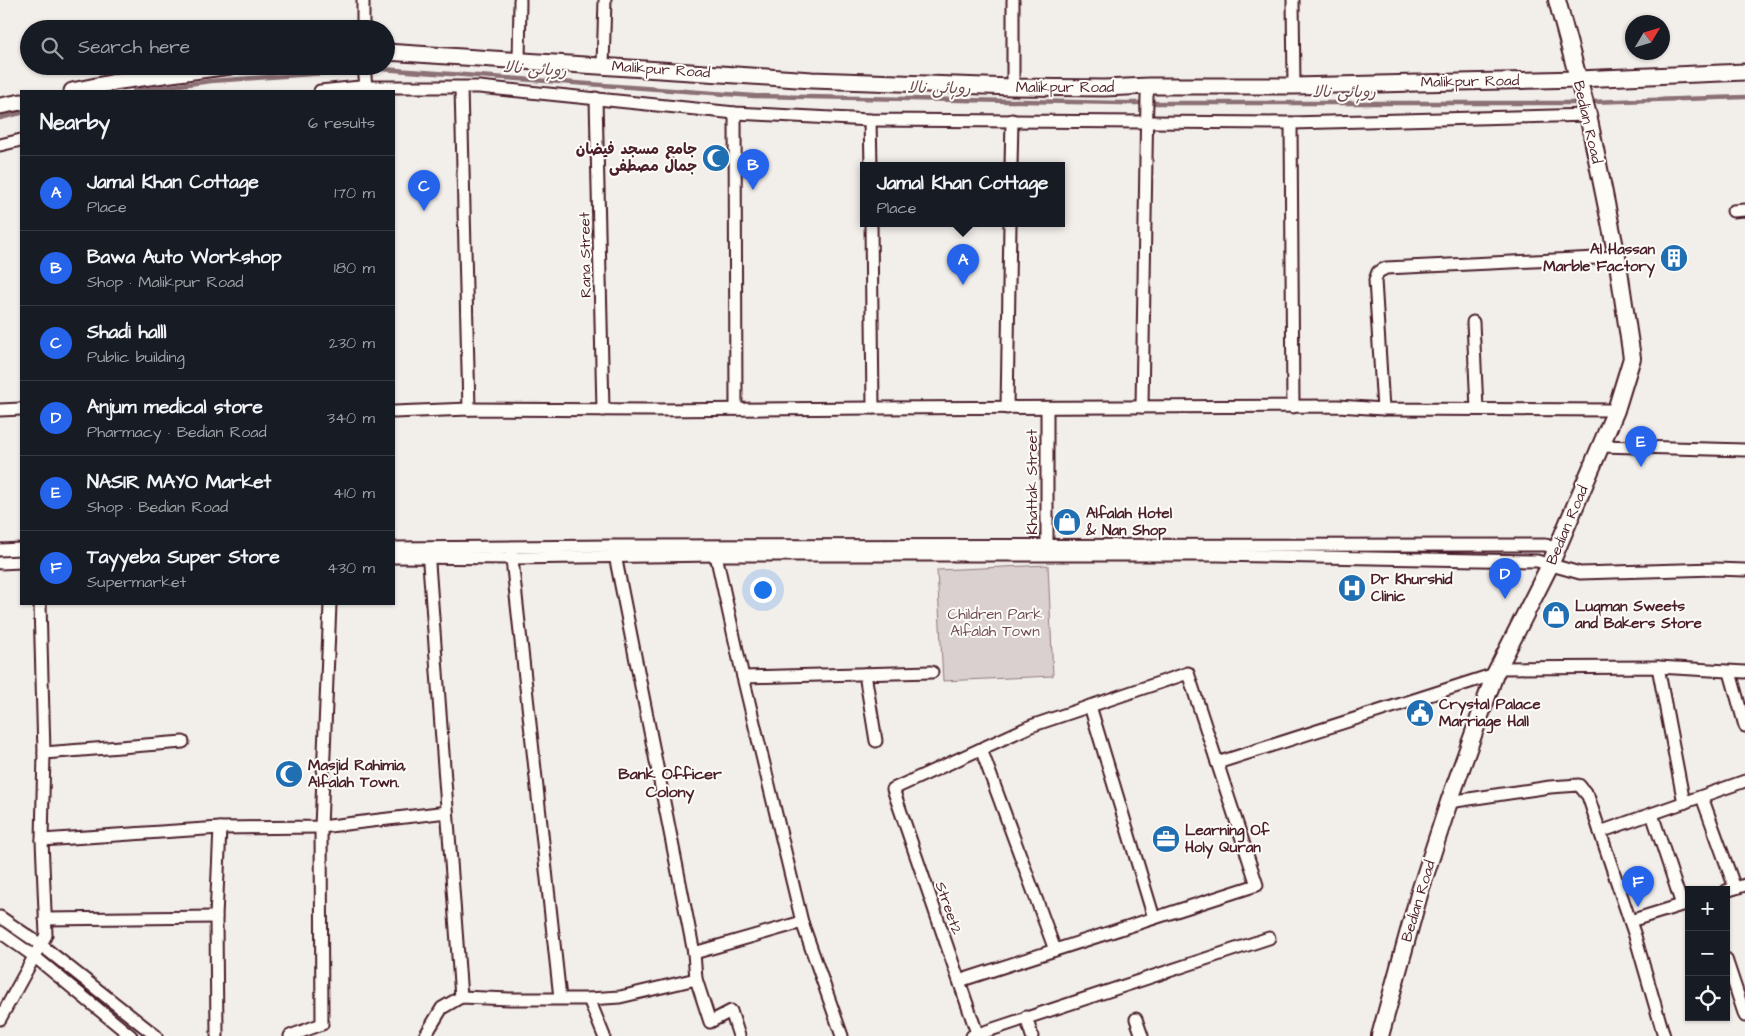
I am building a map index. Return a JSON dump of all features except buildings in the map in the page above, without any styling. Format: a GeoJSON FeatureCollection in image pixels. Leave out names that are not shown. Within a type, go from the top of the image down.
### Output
{"type":"FeatureCollection","features":[{"type":"Feature","properties":{"kind":"main road","name":"Bedian Road"},"geometry":{"type":"LineString","coordinates":[[1380,1036],[1420,891],[1449,802],[1497,671],[1554,558],[1616,410],[1632,358],[1617,257],[1587,111],[1557,0]]}},
{"type":"Feature","properties":{"kind":"street"},"geometry":{"type":"LineString","coordinates":[[363,0],[363,20]]}},
{"type":"Feature","properties":{"kind":"street"},"geometry":{"type":"LineString","coordinates":[[519,62],[520,0]]}},
{"type":"Feature","properties":{"kind":"street"},"geometry":{"type":"LineString","coordinates":[[603,65],[605,0]]}},
{"type":"Feature","properties":{"kind":"street"},"geometry":{"type":"LineString","coordinates":[[1013,87],[1014,0]]}},
{"type":"Feature","properties":{"kind":"street"},"geometry":{"type":"LineString","coordinates":[[1292,0],[1294,86]]}},
{"type":"Feature","properties":{"kind":"street","name":"Malikpur Road"},"geometry":{"type":"LineString","coordinates":[[395,53],[812,80],[1104,88],[1148,91],[1294,86],[1580,83],[1745,72]]}},
{"type":"Feature","properties":{"kind":"street"},"geometry":{"type":"LineString","coordinates":[[77,90],[120,81],[164,75]]}},
{"type":"Feature","properties":{"kind":"street"},"geometry":{"type":"LineString","coordinates":[[365,75],[366,83]]}},
{"type":"Feature","properties":{"kind":"street"},"geometry":{"type":"LineString","coordinates":[[326,90],[366,83],[462,88],[479,87],[735,113],[870,120],[1012,120],[1148,115],[1291,123],[1587,111]]}},
{"type":"Feature","properties":{"kind":"street"},"geometry":{"type":"LineString","coordinates":[[462,88],[469,409]]}},
{"type":"Feature","properties":{"kind":"street"},"geometry":{"type":"LineString","coordinates":[[1142,407],[1148,91]]}},
{"type":"Feature","properties":{"kind":"street","name":"Rana Street"},"geometry":{"type":"LineString","coordinates":[[596,98],[603,410]]}},
{"type":"Feature","properties":{"kind":"street"},"geometry":{"type":"LineString","coordinates":[[0,104],[20,102]]}},
{"type":"Feature","properties":{"kind":"street"},"geometry":{"type":"LineString","coordinates":[[735,113],[736,409]]}},
{"type":"Feature","properties":{"kind":"street"},"geometry":{"type":"LineString","coordinates":[[870,120],[871,162]]}},
{"type":"Feature","properties":{"kind":"street"},"geometry":{"type":"LineString","coordinates":[[1011,162],[1012,120]]}},
{"type":"Feature","properties":{"kind":"street"},"geometry":{"type":"LineString","coordinates":[[1291,123],[1293,406]]}},
{"type":"Feature","properties":{"kind":"street"},"geometry":{"type":"LineString","coordinates":[[0,145],[20,140]]}},
{"type":"Feature","properties":{"kind":"street"},"geometry":{"type":"LineString","coordinates":[[871,227],[873,408]]}},
{"type":"Feature","properties":{"kind":"street"},"geometry":{"type":"LineString","coordinates":[[1007,408],[1010,227]]}},
{"type":"Feature","properties":{"kind":"street"},"geometry":{"type":"LineString","coordinates":[[1383,409],[1375,280],[1378,272],[1386,268],[1617,257]]}},
{"type":"Feature","properties":{"kind":"street"},"geometry":{"type":"LineString","coordinates":[[1473,322],[1477,409]]}},
{"type":"Feature","properties":{"kind":"street"},"geometry":{"type":"LineString","coordinates":[[395,412],[469,409],[1293,406],[1383,409],[1616,410]]}},
{"type":"Feature","properties":{"kind":"street","name":"Khattak Street"},"geometry":{"type":"LineString","coordinates":[[1047,408],[1047,551]]}},
{"type":"Feature","properties":{"kind":"street"},"geometry":{"type":"LineString","coordinates":[[0,410],[20,409]]}},
{"type":"Feature","properties":{"kind":"street"},"geometry":{"type":"LineString","coordinates":[[1600,446],[1745,450]]}},
{"type":"Feature","properties":{"kind":"street"},"geometry":{"type":"LineString","coordinates":[[614,551],[716,555],[1546,545],[1554,558],[1580,573],[1715,569],[1745,570]]}},
{"type":"Feature","properties":{"kind":"street"},"geometry":{"type":"LineString","coordinates":[[1457,546],[1457,559]]}},
{"type":"Feature","properties":{"kind":"street"},"geometry":{"type":"LineString","coordinates":[[395,548],[429,552],[512,553],[614,551],[1047,551],[1537,561],[1554,558]]}},
{"type":"Feature","properties":{"kind":"street"},"geometry":{"type":"LineString","coordinates":[[0,550],[20,549]]}},
{"type":"Feature","properties":{"kind":"street"},"geometry":{"type":"LineString","coordinates":[[614,551],[694,953],[696,979],[710,1022],[731,1011],[739,1036]]}},
{"type":"Feature","properties":{"kind":"street"},"geometry":{"type":"LineString","coordinates":[[395,557],[429,552]]}},
{"type":"Feature","properties":{"kind":"street"},"geometry":{"type":"LineString","coordinates":[[429,552],[460,997]]}},
{"type":"Feature","properties":{"kind":"street"},"geometry":{"type":"LineString","coordinates":[[512,553],[560,998]]}},
{"type":"Feature","properties":{"kind":"street"},"geometry":{"type":"LineString","coordinates":[[716,555],[742,677],[802,922],[842,1036]]}},
{"type":"Feature","properties":{"kind":"street"},"geometry":{"type":"LineString","coordinates":[[0,563],[20,562]]}},
{"type":"Feature","properties":{"kind":"street"},"geometry":{"type":"LineString","coordinates":[[0,1019],[46,935],[42,840],[44,753],[40,605]]}},
{"type":"Feature","properties":{"kind":"street"},"geometry":{"type":"LineString","coordinates":[[290,1036],[322,1024],[321,827],[330,605]]}},
{"type":"Feature","properties":{"kind":"street"},"geometry":{"type":"LineString","coordinates":[[1658,668],[1684,803]]}},
{"type":"Feature","properties":{"kind":"street"},"geometry":{"type":"LineString","coordinates":[[1217,763],[1497,671],[1658,668],[1745,672]]}},
{"type":"Feature","properties":{"kind":"street"},"geometry":{"type":"LineString","coordinates":[[742,677],[932,672]]}},
{"type":"Feature","properties":{"kind":"street"},"geometry":{"type":"LineString","coordinates":[[1730,672],[1745,726]]}},
{"type":"Feature","properties":{"kind":"street"},"geometry":{"type":"LineString","coordinates":[[865,674],[876,740]]}},
{"type":"Feature","properties":{"kind":"street"},"geometry":{"type":"LineString","coordinates":[[959,981],[1257,885],[1188,674],[1031,726],[981,749],[1055,950]]}},
{"type":"Feature","properties":{"kind":"street"},"geometry":{"type":"LineString","coordinates":[[1090,706],[1154,918]]}},
{"type":"Feature","properties":{"kind":"street"},"geometry":{"type":"LineString","coordinates":[[44,753],[183,742]]}},
{"type":"Feature","properties":{"kind":"street","name":"Street2"},"geometry":{"type":"LineString","coordinates":[[975,1035],[959,981],[893,789],[981,749]]}},
{"type":"Feature","properties":{"kind":"street"},"geometry":{"type":"LineString","coordinates":[[1600,832],[1745,781]]}},
{"type":"Feature","properties":{"kind":"street"},"geometry":{"type":"LineString","coordinates":[[1449,802],[1550,787],[1579,786],[1588,796],[1630,922],[1664,1036]]}},
{"type":"Feature","properties":{"kind":"street"},"geometry":{"type":"LineString","coordinates":[[1702,796],[1735,888]]}},
{"type":"Feature","properties":{"kind":"street"},"geometry":{"type":"LineString","coordinates":[[42,840],[220,828],[321,827],[447,812]]}},
{"type":"Feature","properties":{"kind":"street"},"geometry":{"type":"LineString","coordinates":[[1652,814],[1685,901]]}},
{"type":"Feature","properties":{"kind":"street"},"geometry":{"type":"LineString","coordinates":[[217,1036],[216,916],[220,828]]}},
{"type":"Feature","properties":{"kind":"street"},"geometry":{"type":"LineString","coordinates":[[1630,922],[1685,904]]}},
{"type":"Feature","properties":{"kind":"street"},"geometry":{"type":"LineString","coordinates":[[45,919],[216,916]]}},
{"type":"Feature","properties":{"kind":"street"},"geometry":{"type":"LineString","coordinates":[[0,917],[41,946],[156,1036]]}},
{"type":"Feature","properties":{"kind":"street"},"geometry":{"type":"LineString","coordinates":[[694,953],[802,922]]}},
{"type":"Feature","properties":{"kind":"street"},"geometry":{"type":"LineString","coordinates":[[0,932],[35,956],[131,1036]]}},
{"type":"Feature","properties":{"kind":"street"},"geometry":{"type":"LineString","coordinates":[[975,1035],[1269,938]]}},
{"type":"Feature","properties":{"kind":"street"},"geometry":{"type":"LineString","coordinates":[[1730,971],[1745,1016]]}},
{"type":"Feature","properties":{"kind":"street"},"geometry":{"type":"LineString","coordinates":[[425,1036],[442,1008],[460,997],[588,999],[620,997],[696,979]]}},
{"type":"Feature","properties":{"kind":"street"},"geometry":{"type":"LineString","coordinates":[[588,999],[604,1036]]}},
{"type":"Feature","properties":{"kind":"street"},"geometry":{"type":"LineString","coordinates":[[1026,1017],[1032,1036]]}},
{"type":"Feature","properties":{"kind":"street"},"geometry":{"type":"LineString","coordinates":[[1136,1019],[1142,1036]]}},
{"type":"Feature","properties":{"kind":"street"},"geometry":{"type":"LineString","coordinates":[[136,1036],[140,1023]]}},
{"type":"Feature","properties":{"kind":"green space","name":"Children Park Alfalah Town"},"geometry":{"type":"Polygon","coordinates":[[[1048,565],[1053,676],[943,681],[937,570],[1048,565]]]}},
{"type":"Feature","properties":{"kind":"waterway","name":"روہائی نالا"},"geometry":{"type":"LineString","coordinates":[[395,70],[754,96],[1122,103],[1581,103]]}},
{"type":"Feature","properties":{"kind":"waterway","name":"روہائی نالا"},"geometry":{"type":"LineString","coordinates":[[142,90],[211,81],[296,75]]}},
{"type":"Feature","properties":{"kind":"waterway","name":"روہائی نالا"},"geometry":{"type":"LineString","coordinates":[[1589,102],[1745,97]]}},
{"type":"Feature","properties":{"kind":"waterway","name":"روہائی نالا"},"geometry":{"type":"LineString","coordinates":[[0,118],[20,113]]}},
{"type":"Feature","properties":{"kind":"place","name":"جامع مسجد فیضان جمال مصطفی"},"geometry":{"type":"Point","coordinates":[716,158]}},
{"type":"Feature","properties":{"kind":"place","name":"Bawa Auto Workshop"},"geometry":{"type":"Point","coordinates":[753,190]}},
{"type":"Feature","properties":{"kind":"place","name":"Shadi halll"},"geometry":{"type":"Point","coordinates":[424,211]}},
{"type":"Feature","properties":{"kind":"place","name":"Al Hassan Marble Factory"},"geometry":{"type":"Point","coordinates":[1674,258]}},
{"type":"Feature","properties":{"kind":"place","name":"Jamal Khan Cottage"},"geometry":{"type":"Point","coordinates":[963,285]}},
{"type":"Feature","properties":{"kind":"place","name":"NASIR MAYO Market"},"geometry":{"type":"Point","coordinates":[1641,467]}},
{"type":"Feature","properties":{"kind":"place","name":"Alfalah Hotel & Nan Shop"},"geometry":{"type":"Point","coordinates":[1067,522]}},
{"type":"Feature","properties":{"kind":"place","name":"Dr Khurshid Clinic"},"geometry":{"type":"Point","coordinates":[1352,588]}},
{"type":"Feature","properties":{"kind":"place","name":"Anjum medical store"},"geometry":{"type":"Point","coordinates":[1505,599]}},
{"type":"Feature","properties":{"kind":"place","name":"Luqman Sweets and Bakers Store"},"geometry":{"type":"Point","coordinates":[1556,615]}},
{"type":"Feature","properties":{"kind":"place","name":"Crystal Palace Marriage Hall"},"geometry":{"type":"Point","coordinates":[1420,713]}},
{"type":"Feature","properties":{"kind":"place","name":"Masjid Rahimia, Alfalah Town."},"geometry":{"type":"Point","coordinates":[289,774]}},
{"type":"Feature","properties":{"kind":"place","name":"Learning Of Holy Quran"},"geometry":{"type":"Point","coordinates":[1166,839]}},
{"type":"Feature","properties":{"kind":"place","name":"Tayyeba Super Store"},"geometry":{"type":"Point","coordinates":[1638,907]}},
{"type":"Feature","properties":{"kind":"district","name":"Bank Officer Colony"},"geometry":{"type":"Point","coordinates":[670,782]}}]}
